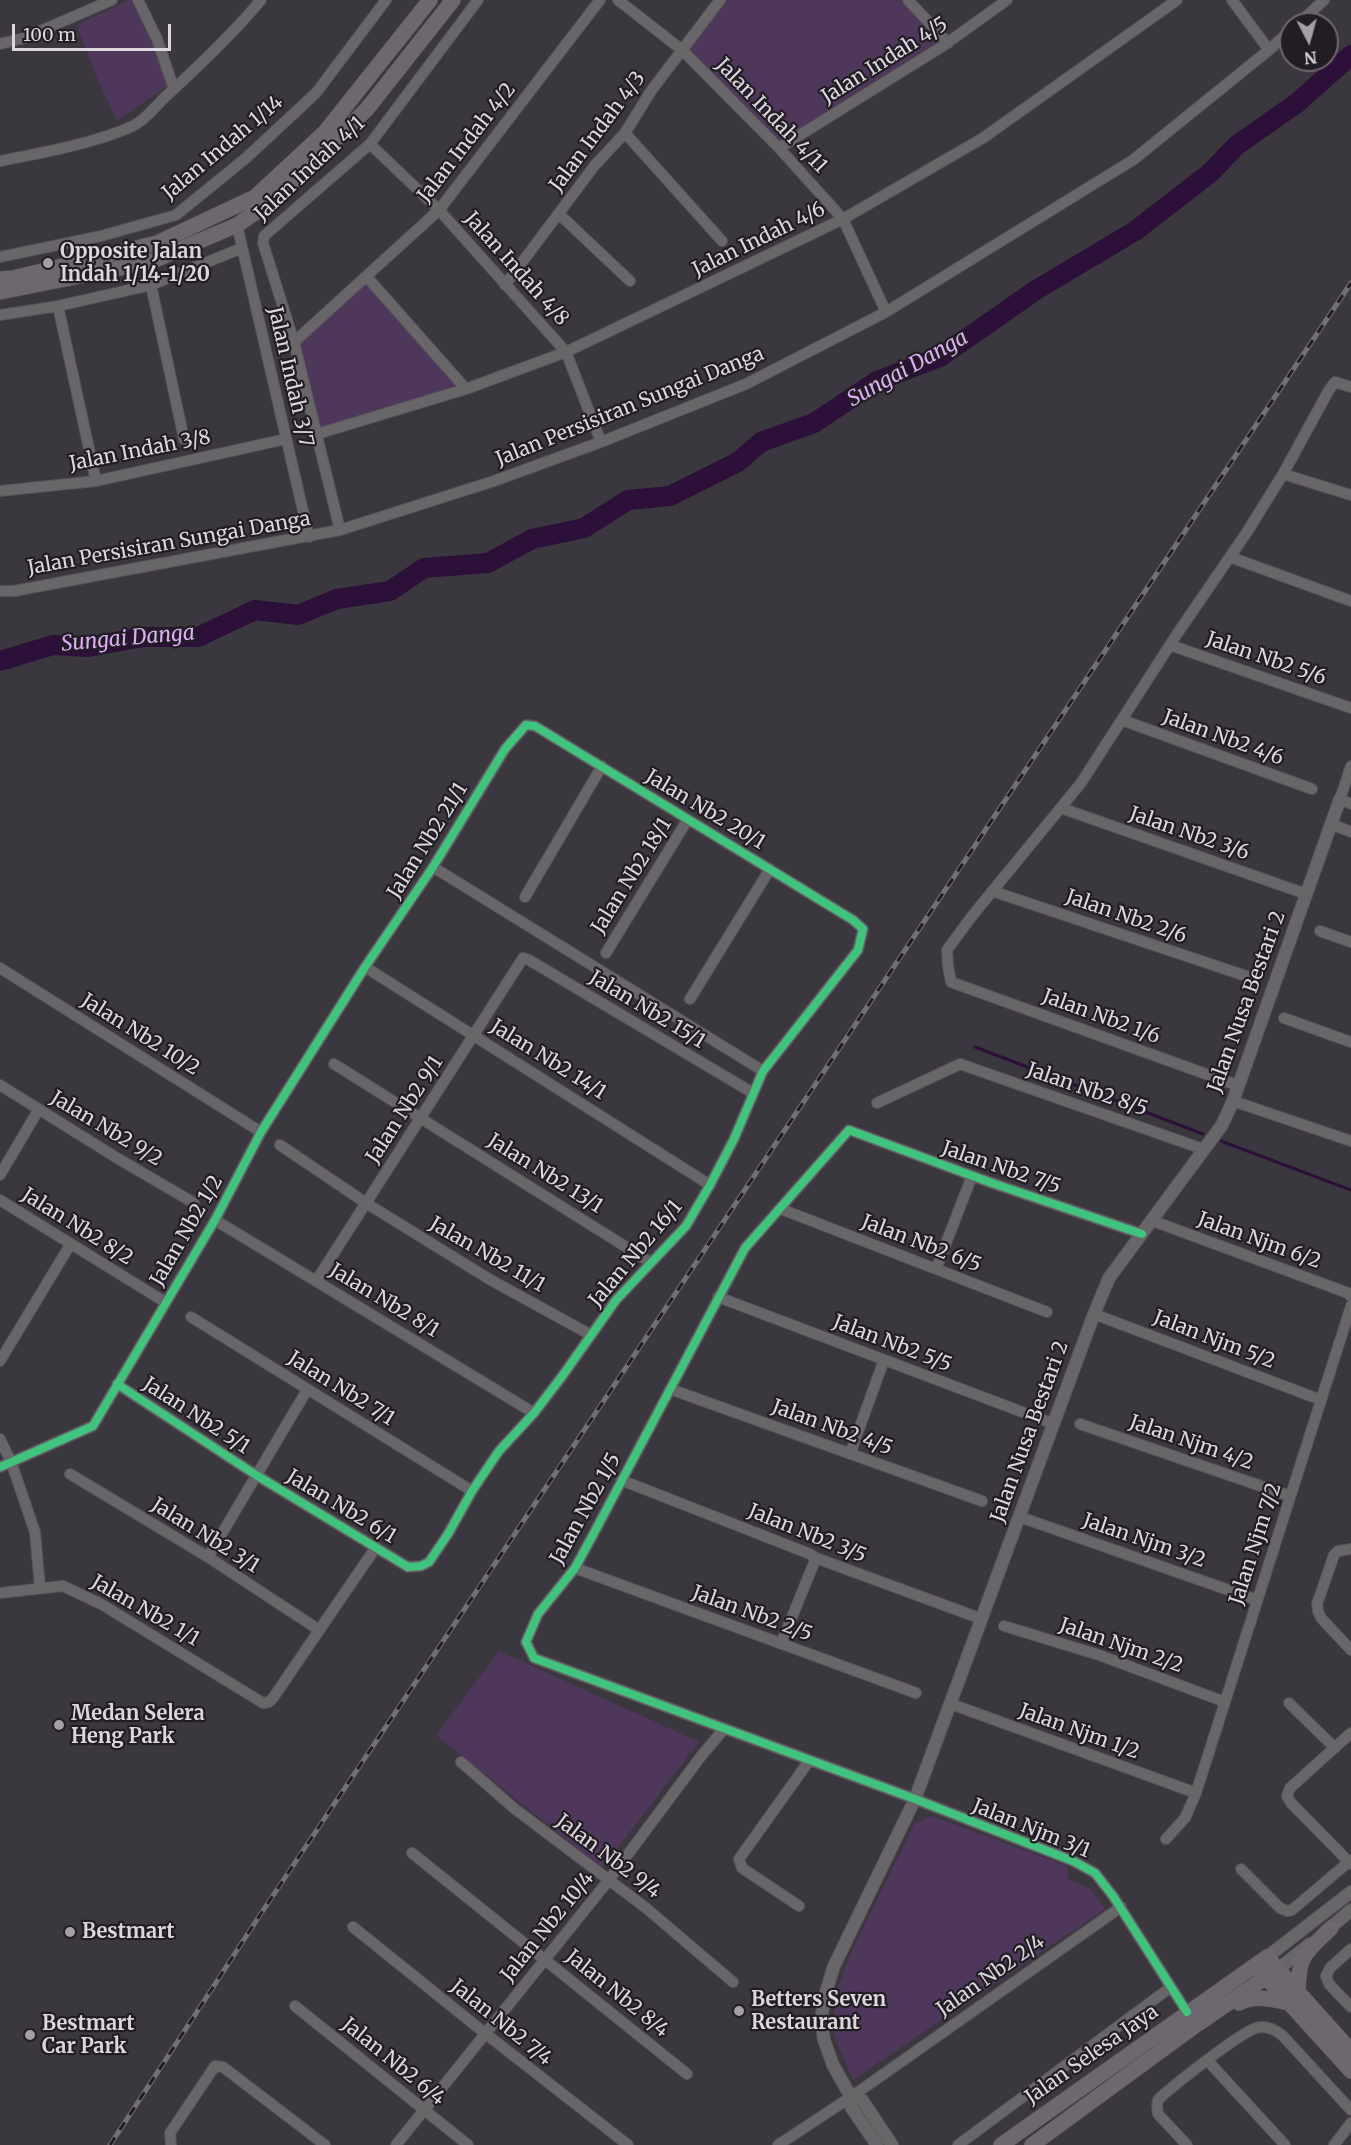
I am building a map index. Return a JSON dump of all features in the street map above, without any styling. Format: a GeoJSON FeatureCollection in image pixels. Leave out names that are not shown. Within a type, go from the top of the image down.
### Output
{"type":"FeatureCollection","features":[{"type":"Feature","properties":{"kind":"main road"},"geometry":{"type":"LineString","coordinates":[[0,279],[13,278],[157,243],[255,197],[324,132],[430,0]]}},
{"type":"Feature","properties":{"kind":"main road"},"geometry":{"type":"LineString","coordinates":[[0,292],[150,262],[237,225],[274,200],[367,110],[453,0]]}},
{"type":"Feature","properties":{"kind":"main road"},"geometry":{"type":"LineString","coordinates":[[1331,1928],[1303,1956],[1299,1964],[1294,1997],[1351,2071]]}},
{"type":"Feature","properties":{"kind":"main road"},"geometry":{"type":"LineString","coordinates":[[1267,1968],[1351,2051]]}},
{"type":"Feature","properties":{"kind":"main road","name":"Jalan Selesa Jaya"},"geometry":{"type":"LineString","coordinates":[[1001,2145],[1187,2012],[1267,1968]]}},
{"type":"Feature","properties":{"kind":"main road","name":"Jalan Selesa Jaya"},"geometry":{"type":"LineString","coordinates":[[1032,2145],[1192,2028],[1267,1968]]}},
{"type":"Feature","properties":{"kind":"main road"},"geometry":{"type":"LineString","coordinates":[[1192,2028],[1247,1999],[1294,1997]]}},
{"type":"Feature","properties":{"kind":"street"},"geometry":{"type":"LineString","coordinates":[[0,44],[24,38],[112,0]]}},
{"type":"Feature","properties":{"kind":"street"},"geometry":{"type":"LineString","coordinates":[[138,0],[157,39],[174,89]]}},
{"type":"Feature","properties":{"kind":"street"},"geometry":{"type":"LineString","coordinates":[[0,160],[39,154],[112,134],[136,124],[194,73],[261,0]]}},
{"type":"Feature","properties":{"kind":"street","name":"Jalan Indah 1/14"},"geometry":{"type":"LineString","coordinates":[[0,257],[101,236],[176,215],[246,158],[316,93],[386,0]]}},
{"type":"Feature","properties":{"kind":"street","name":"Jalan Indah 4/1"},"geometry":{"type":"LineString","coordinates":[[340,530],[294,342],[263,243],[264,236],[370,144],[478,0]]}},
{"type":"Feature","properties":{"kind":"street","name":"Jalan Indah 4/2"},"geometry":{"type":"LineString","coordinates":[[294,342],[439,210],[600,0]]}},
{"type":"Feature","properties":{"kind":"street","name":"Jalan Indah 4/11"},"geometry":{"type":"LineString","coordinates":[[618,0],[682,50],[779,148],[843,219],[886,312]]}},
{"type":"Feature","properties":{"kind":"street","name":"Jalan Indah 4/3"},"geometry":{"type":"LineString","coordinates":[[505,285],[595,165],[625,133],[651,91],[720,0]]}},
{"type":"Feature","properties":{"kind":"street"},"geometry":{"type":"LineString","coordinates":[[908,0],[948,44]]}},
{"type":"Feature","properties":{"kind":"street","name":"Jalan Indah 4/5"},"geometry":{"type":"LineString","coordinates":[[779,148],[948,44],[1007,0]]}},
{"type":"Feature","properties":{"kind":"street","name":"Jalan Indah 4/6"},"geometry":{"type":"LineString","coordinates":[[317,434],[466,389],[566,352],[843,219],[982,138],[1177,0]]}},
{"type":"Feature","properties":{"kind":"street"},"geometry":{"type":"LineString","coordinates":[[1232,0],[1269,50]]}},
{"type":"Feature","properties":{"kind":"street"},"geometry":{"type":"LineString","coordinates":[[1311,12],[1324,0]]}},
{"type":"Feature","properties":{"kind":"street","name":"Jalan Persisiran Sungai Danga"},"geometry":{"type":"LineString","coordinates":[[0,591],[14,591],[340,530],[494,481],[601,442],[746,384],[886,312],[1133,160],[1279,41]]}},
{"type":"Feature","properties":{"kind":"street"},"geometry":{"type":"LineString","coordinates":[[625,133],[722,241]]}},
{"type":"Feature","properties":{"kind":"street","name":"Jalan Indah 4/8"},"geometry":{"type":"LineString","coordinates":[[370,144],[439,210],[566,352],[601,442]]}},
{"type":"Feature","properties":{"kind":"street"},"geometry":{"type":"LineString","coordinates":[[559,214],[630,281]]}},
{"type":"Feature","properties":{"kind":"street","name":"Jalan Indah 3/7"},"geometry":{"type":"LineString","coordinates":[[237,225],[309,537]]}},
{"type":"Feature","properties":{"kind":"street"},"geometry":{"type":"LineString","coordinates":[[0,315],[58,306],[151,285],[242,248]]}},
{"type":"Feature","properties":{"kind":"street"},"geometry":{"type":"LineString","coordinates":[[367,277],[466,389]]}},
{"type":"Feature","properties":{"kind":"street"},"geometry":{"type":"LineString","coordinates":[[151,285],[184,439]]}},
{"type":"Feature","properties":{"kind":"street"},"geometry":{"type":"LineString","coordinates":[[58,306],[96,481]]}},
{"type":"Feature","properties":{"kind":"street"},"geometry":{"type":"LineString","coordinates":[[992,891],[1081,783],[1283,474],[1329,390],[1335,382],[1351,387]]}},
{"type":"Feature","properties":{"kind":"street","name":"Jalan Indah 3/8"},"geometry":{"type":"LineString","coordinates":[[0,491],[96,481],[286,439]]}},
{"type":"Feature","properties":{"kind":"street"},"geometry":{"type":"LineString","coordinates":[[1283,474],[1351,495]]}},
{"type":"Feature","properties":{"kind":"street"},"geometry":{"type":"LineString","coordinates":[[1230,556],[1351,601]]}},
{"type":"Feature","properties":{"kind":"street","name":"Jalan Nb2 5/6"},"geometry":{"type":"LineString","coordinates":[[1170,645],[1351,708]]}},
{"type":"Feature","properties":{"kind":"street","name":"Jalan Nb2 4/6"},"geometry":{"type":"LineString","coordinates":[[1122,720],[1312,789]]}},
{"type":"Feature","properties":{"kind":"street","name":"Jalan Nb2 20/1"},"geometry":{"type":"LineString","coordinates":[[519,732],[526,725],[535,726],[602,766],[853,920],[862,929],[862,940]]}},
{"type":"Feature","properties":{"kind":"street","name":"Jalan Nb2 21/1"},"geometry":{"type":"LineString","coordinates":[[365,966],[433,867],[505,749],[519,732]]}},
{"type":"Feature","properties":{"kind":"street"},"geometry":{"type":"LineString","coordinates":[[525,897],[602,766]]}},
{"type":"Feature","properties":{"kind":"street"},"geometry":{"type":"LineString","coordinates":[[1345,802],[1351,766]]}},
{"type":"Feature","properties":{"kind":"street","name":"Jalan Nusa Bestari 2"},"geometry":{"type":"LineString","coordinates":[[877,2145],[851,2107],[851,2097],[833,2065],[824,2040],[821,2019],[826,1992],[844,1943],[915,1800],[1109,1278],[1222,1125],[1239,1086],[1331,824],[1345,802]]}},
{"type":"Feature","properties":{"kind":"street","name":"Jalan Nb2 3/6"},"geometry":{"type":"LineString","coordinates":[[1061,808],[1306,894]]}},
{"type":"Feature","properties":{"kind":"street","name":"Jalan Nb2 18/1"},"geometry":{"type":"LineString","coordinates":[[606,952],[688,819]]}},
{"type":"Feature","properties":{"kind":"street"},"geometry":{"type":"LineString","coordinates":[[1331,824],[1351,832]]}},
{"type":"Feature","properties":{"kind":"street"},"geometry":{"type":"LineString","coordinates":[[433,867],[763,1071]]}},
{"type":"Feature","properties":{"kind":"street"},"geometry":{"type":"LineString","coordinates":[[690,999],[770,869]]}},
{"type":"Feature","properties":{"kind":"street","name":"Jalan Nb2 2/6"},"geometry":{"type":"LineString","coordinates":[[992,891],[1249,977]]}},
{"type":"Feature","properties":{"kind":"street","name":"Jalan Nb2 1/6"},"geometry":{"type":"LineString","coordinates":[[992,891],[947,950],[951,982],[1239,1086]]}},
{"type":"Feature","properties":{"kind":"street"},"geometry":{"type":"LineString","coordinates":[[1320,931],[1351,942]]}},
{"type":"Feature","properties":{"kind":"street","name":"Jalan Nb2 16/1"},"geometry":{"type":"LineString","coordinates":[[408,1567],[421,1566],[429,1562],[499,1451],[534,1413],[616,1300],[686,1226],[734,1139],[763,1071],[858,950],[862,940]]}},
{"type":"Feature","properties":{"kind":"street","name":"Jalan Nb2 9/1"},"geometry":{"type":"LineString","coordinates":[[316,1281],[523,958]]}},
{"type":"Feature","properties":{"kind":"street","name":"Jalan Nb2 15/1"},"geometry":{"type":"LineString","coordinates":[[523,958],[753,1093]]}},
{"type":"Feature","properties":{"kind":"street","name":"Jalan Nb2 14/1"},"geometry":{"type":"LineString","coordinates":[[365,966],[710,1185]]}},
{"type":"Feature","properties":{"kind":"street","name":"Jalan Nb2 1/2"},"geometry":{"type":"LineString","coordinates":[[0,1467],[93,1426],[216,1220],[261,1132],[365,966]]}},
{"type":"Feature","properties":{"kind":"street","name":"Jalan Nb2 10/2"},"geometry":{"type":"LineString","coordinates":[[0,968],[261,1132]]}},
{"type":"Feature","properties":{"kind":"street"},"geometry":{"type":"LineString","coordinates":[[1284,1018],[1351,1042]]}},
{"type":"Feature","properties":{"kind":"street","name":"Jalan Nb2 13/1"},"geometry":{"type":"LineString","coordinates":[[334,1064],[650,1262]]}},
{"type":"Feature","properties":{"kind":"street","name":"Jalan Nb2 8/5"},"geometry":{"type":"LineString","coordinates":[[877,1103],[960,1064],[1203,1149]]}},
{"type":"Feature","properties":{"kind":"street","name":"Jalan Nb2 9/2"},"geometry":{"type":"LineString","coordinates":[[0,1085],[194,1203]]}},
{"type":"Feature","properties":{"kind":"street"},"geometry":{"type":"LineString","coordinates":[[1233,1101],[1351,1141]]}},
{"type":"Feature","properties":{"kind":"street"},"geometry":{"type":"LineString","coordinates":[[0,1175],[39,1109]]}},
{"type":"Feature","properties":{"kind":"street","name":"Jalan Nb2 7/5"},"geometry":{"type":"LineString","coordinates":[[849,1130],[972,1176],[1142,1234]]}},
{"type":"Feature","properties":{"kind":"street","name":"Jalan Nb2 1/5"},"geometry":{"type":"LineString","coordinates":[[849,1130],[782,1209],[745,1248],[575,1568],[538,1614],[526,1642],[534,1658],[915,1800]]}},
{"type":"Feature","properties":{"kind":"street","name":"Jalan Nb2 11/1"},"geometry":{"type":"LineString","coordinates":[[280,1145],[366,1203],[489,1279],[591,1335]]}},
{"type":"Feature","properties":{"kind":"street"},"geometry":{"type":"LineString","coordinates":[[936,1269],[972,1176]]}},
{"type":"Feature","properties":{"kind":"street","name":"Jalan Nb2 8/2"},"geometry":{"type":"LineString","coordinates":[[0,1200],[165,1302]]}},
{"type":"Feature","properties":{"kind":"street","name":"Jalan Nb2 6/5"},"geometry":{"type":"LineString","coordinates":[[782,1209],[1047,1312]]}},
{"type":"Feature","properties":{"kind":"street","name":"Jalan Nb2 8/1"},"geometry":{"type":"LineString","coordinates":[[216,1220],[534,1413]]}},
{"type":"Feature","properties":{"kind":"street","name":"Jalan Njm 6/2"},"geometry":{"type":"LineString","coordinates":[[1153,1221],[1351,1296]]}},
{"type":"Feature","properties":{"kind":"street"},"geometry":{"type":"LineString","coordinates":[[0,1361],[70,1245]]}},
{"type":"Feature","properties":{"kind":"street","name":"Jalan Nb2 5/5"},"geometry":{"type":"LineString","coordinates":[[718,1297],[1054,1424]]}},
{"type":"Feature","properties":{"kind":"street","name":"Jalan Njm 7/2"},"geometry":{"type":"LineString","coordinates":[[1166,1839],[1185,1818],[1196,1792],[1351,1305]]}},
{"type":"Feature","properties":{"kind":"street","name":"Jalan Njm 5/2"},"geometry":{"type":"LineString","coordinates":[[1094,1314],[1321,1400]]}},
{"type":"Feature","properties":{"kind":"street","name":"Jalan Nb2 7/1"},"geometry":{"type":"LineString","coordinates":[[191,1317],[472,1491]]}},
{"type":"Feature","properties":{"kind":"street"},"geometry":{"type":"LineString","coordinates":[[850,1454],[884,1360]]}},
{"type":"Feature","properties":{"kind":"street","name":"Jalan Nb2 5/1"},"geometry":{"type":"LineString","coordinates":[[117,1384],[256,1475]]}},
{"type":"Feature","properties":{"kind":"street","name":"Jalan Nb2 4/5"},"geometry":{"type":"LineString","coordinates":[[670,1389],[982,1501]]}},
{"type":"Feature","properties":{"kind":"street"},"geometry":{"type":"LineString","coordinates":[[208,1557],[308,1390]]}},
{"type":"Feature","properties":{"kind":"street","name":"Jalan Njm 4/2"},"geometry":{"type":"LineString","coordinates":[[1080,1424],[1290,1496]]}},
{"type":"Feature","properties":{"kind":"street"},"geometry":{"type":"LineString","coordinates":[[0,1439],[11,1462],[35,1532],[40,1587]]}},
{"type":"Feature","properties":{"kind":"street","name":"Jalan Nb2 3/1"},"geometry":{"type":"LineString","coordinates":[[70,1474],[208,1557],[319,1630]]}},
{"type":"Feature","properties":{"kind":"street","name":"Jalan Nb2 6/1"},"geometry":{"type":"LineString","coordinates":[[256,1475],[408,1567]]}},
{"type":"Feature","properties":{"kind":"street","name":"Jalan Nb2 3/5"},"geometry":{"type":"LineString","coordinates":[[621,1480],[816,1558],[982,1619]]}},
{"type":"Feature","properties":{"kind":"street","name":"Jalan Njm 3/2"},"geometry":{"type":"LineString","coordinates":[[1020,1517],[1257,1600]]}},
{"type":"Feature","properties":{"kind":"street"},"geometry":{"type":"LineString","coordinates":[[319,1630],[375,1547]]}},
{"type":"Feature","properties":{"kind":"street"},"geometry":{"type":"LineString","coordinates":[[1351,1549],[1338,1551],[1334,1555],[1317,1604],[1321,1618],[1351,1650]]}},
{"type":"Feature","properties":{"kind":"street"},"geometry":{"type":"LineString","coordinates":[[781,1644],[816,1558]]}},
{"type":"Feature","properties":{"kind":"street","name":"Jalan Nb2 2/5"},"geometry":{"type":"LineString","coordinates":[[575,1568],[916,1693]]}},
{"type":"Feature","properties":{"kind":"street","name":"Jalan Nb2 1/1"},"geometry":{"type":"LineString","coordinates":[[0,1593],[63,1586],[101,1604],[263,1703],[273,1698],[319,1630]]}},
{"type":"Feature","properties":{"kind":"street","name":"Jalan Njm 2/2"},"geometry":{"type":"LineString","coordinates":[[1004,1626],[1099,1655],[1225,1702]]}},
{"type":"Feature","properties":{"kind":"street"},"geometry":{"type":"LineString","coordinates":[[1289,1703],[1335,1748]]}},
{"type":"Feature","properties":{"kind":"street","name":"Jalan Njm 1/2"},"geometry":{"type":"LineString","coordinates":[[951,1704],[1196,1792]]}},
{"type":"Feature","properties":{"kind":"street","name":"Jalan Nb2 10/4"},"geometry":{"type":"LineString","coordinates":[[396,2145],[608,1881],[724,1729]]}},
{"type":"Feature","properties":{"kind":"street"},"geometry":{"type":"LineString","coordinates":[[1241,1869],[1280,1908],[1287,1911],[1293,1910],[1350,1862],[1291,1803],[1287,1796],[1290,1788],[1351,1733]]}},
{"type":"Feature","properties":{"kind":"street"},"geometry":{"type":"LineString","coordinates":[[800,1906],[742,1868],[739,1859],[809,1761]]}},
{"type":"Feature","properties":{"kind":"street","name":"Jalan Nb2 9/4"},"geometry":{"type":"LineString","coordinates":[[461,1762],[515,1809],[646,1908],[733,1982]]}},
{"type":"Feature","properties":{"kind":"street","name":"Jalan Njm 3/1"},"geometry":{"type":"LineString","coordinates":[[915,1800],[1073,1861],[1095,1873],[1121,1907]]}},
{"type":"Feature","properties":{"kind":"street","name":"Jalan Nb2 8/4"},"geometry":{"type":"LineString","coordinates":[[412,1852],[687,2074]]}},
{"type":"Feature","properties":{"kind":"street","name":"Jalan Selesa Jaya"},"geometry":{"type":"LineString","coordinates":[[1267,1968],[1351,1892]]}},
{"type":"Feature","properties":{"kind":"street"},"geometry":{"type":"LineString","coordinates":[[1121,1907],[1187,2012]]}},
{"type":"Feature","properties":{"kind":"street","name":"Jalan Nb2 2/4"},"geometry":{"type":"LineString","coordinates":[[778,2145],[851,2097],[1121,1907]]}},
{"type":"Feature","properties":{"kind":"street","name":"Jalan Selesa Jaya"},"geometry":{"type":"LineString","coordinates":[[1267,1968],[1331,1928],[1351,1910]]}},
{"type":"Feature","properties":{"kind":"street","name":"Jalan Nb2 7/4"},"geometry":{"type":"LineString","coordinates":[[353,1927],[628,2145]]}},
{"type":"Feature","properties":{"kind":"street"},"geometry":{"type":"LineString","coordinates":[[1351,1949],[1330,1968],[1326,1976],[1329,1984],[1351,2007]]}},
{"type":"Feature","properties":{"kind":"street"},"geometry":{"type":"LineString","coordinates":[[957,2145],[1171,1987]]}},
{"type":"Feature","properties":{"kind":"street","name":"Jalan Nb2 6/4"},"geometry":{"type":"LineString","coordinates":[[295,2006],[468,2145]]}},
{"type":"Feature","properties":{"kind":"street"},"geometry":{"type":"LineString","coordinates":[[1187,2145],[1158,2114],[1156,2106],[1164,2094],[1249,2030],[1265,2027],[1282,2035],[1351,2110]]}},
{"type":"Feature","properties":{"kind":"street"},"geometry":{"type":"LineString","coordinates":[[1208,2061],[1285,2145]]}},
{"type":"Feature","properties":{"kind":"street"},"geometry":{"type":"LineString","coordinates":[[171,2145],[170,2133],[215,2066],[223,2067],[326,2145]]}},
{"type":"Feature","properties":{"kind":"street","name":"Jalan Nusa Bestari 2"},"geometry":{"type":"LineString","coordinates":[[851,2097],[862,2100],[892,2145]]}},
{"type":"Feature","properties":{"kind":"street"},"geometry":{"type":"LineString","coordinates":[[1334,2145],[1351,2123]]}},
{"type":"Feature","properties":{"kind":"shaded area"},"geometry":{"type":"Polygon","coordinates":[[[129,0],[134,0],[170,84],[117,121],[93,69],[77,25],[129,0]]]}},
{"type":"Feature","properties":{"kind":"shaded area"},"geometry":{"type":"Polygon","coordinates":[[[725,0],[901,0],[943,43],[779,143],[686,50],[725,0]]]}},
{"type":"Feature","properties":{"kind":"shaded area"},"geometry":{"type":"Polygon","coordinates":[[[367,281],[461,388],[319,434],[294,342],[367,281]]]}},
{"type":"Feature","properties":{"kind":"shaded area"},"geometry":{"type":"Polygon","coordinates":[[[499,1651],[699,1742],[602,1868],[436,1735],[499,1651]]]}},
{"type":"Feature","properties":{"kind":"shaded area"},"geometry":{"type":"Polygon","coordinates":[[[931,1816],[1067,1866],[1068,1879],[1091,1889],[1105,1909],[853,2080],[834,2035],[834,1998],[850,1955],[914,1824],[931,1816]]]}},
{"type":"Feature","properties":{"kind":"waterway","name":"Sungai Danga"},"geometry":{"type":"LineString","coordinates":[[0,661],[53,645],[88,647],[143,637],[198,637],[255,610],[298,615],[337,599],[390,591],[424,568],[488,563],[532,539],[584,528],[628,500],[670,496],[738,462],[761,442],[814,423],[877,381],[940,357],[1036,290],[1135,231],[1210,173],[1237,145],[1297,103],[1351,55]]}},
{"type":"Feature","properties":{"kind":"waterway"},"geometry":{"type":"LineString","coordinates":[[975,1047],[1203,1134]]}},
{"type":"Feature","properties":{"kind":"waterway"},"geometry":{"type":"LineString","coordinates":[[1221,1141],[1351,1190]]}},
{"type":"Feature","properties":{"kind":"railway"},"geometry":{"type":"LineString","coordinates":[[110,2145],[262,1912],[1351,283]]}},
{"type":"Feature","properties":{"kind":"cycle path"},"geometry":{"type":"LineString","coordinates":[[0,1467],[93,1426],[215,1220],[261,1132],[365,967],[433,867],[505,749],[526,725],[535,726],[853,920],[863,929],[858,950],[763,1071],[734,1139],[686,1226],[616,1300],[534,1413],[499,1451],[429,1562],[421,1566],[408,1567],[256,1475],[117,1384]]}},
{"type":"Feature","properties":{"kind":"cycle path"},"geometry":{"type":"LineString","coordinates":[[1142,1234],[989,1182],[849,1130],[745,1248],[575,1568],[538,1614],[526,1642],[534,1658],[915,1799],[1073,1861],[1095,1873],[1113,1896],[1187,2012]]}},
{"type":"Feature","properties":{"kind":"place","name":"Opposite Jalan Indah 1/14-1/20"},"geometry":{"type":"Point","coordinates":[48,263]}},
{"type":"Feature","properties":{"kind":"place","name":"Medan Selera Heng Park"},"geometry":{"type":"Point","coordinates":[59,1725]}},
{"type":"Feature","properties":{"kind":"place","name":"Bestmart"},"geometry":{"type":"Point","coordinates":[70,1932]}},
{"type":"Feature","properties":{"kind":"place","name":"Betters Seven Restaurant"},"geometry":{"type":"Point","coordinates":[739,2011]}},
{"type":"Feature","properties":{"kind":"place","name":"Bestmart Car Park"},"geometry":{"type":"Point","coordinates":[30,2035]}}]}
